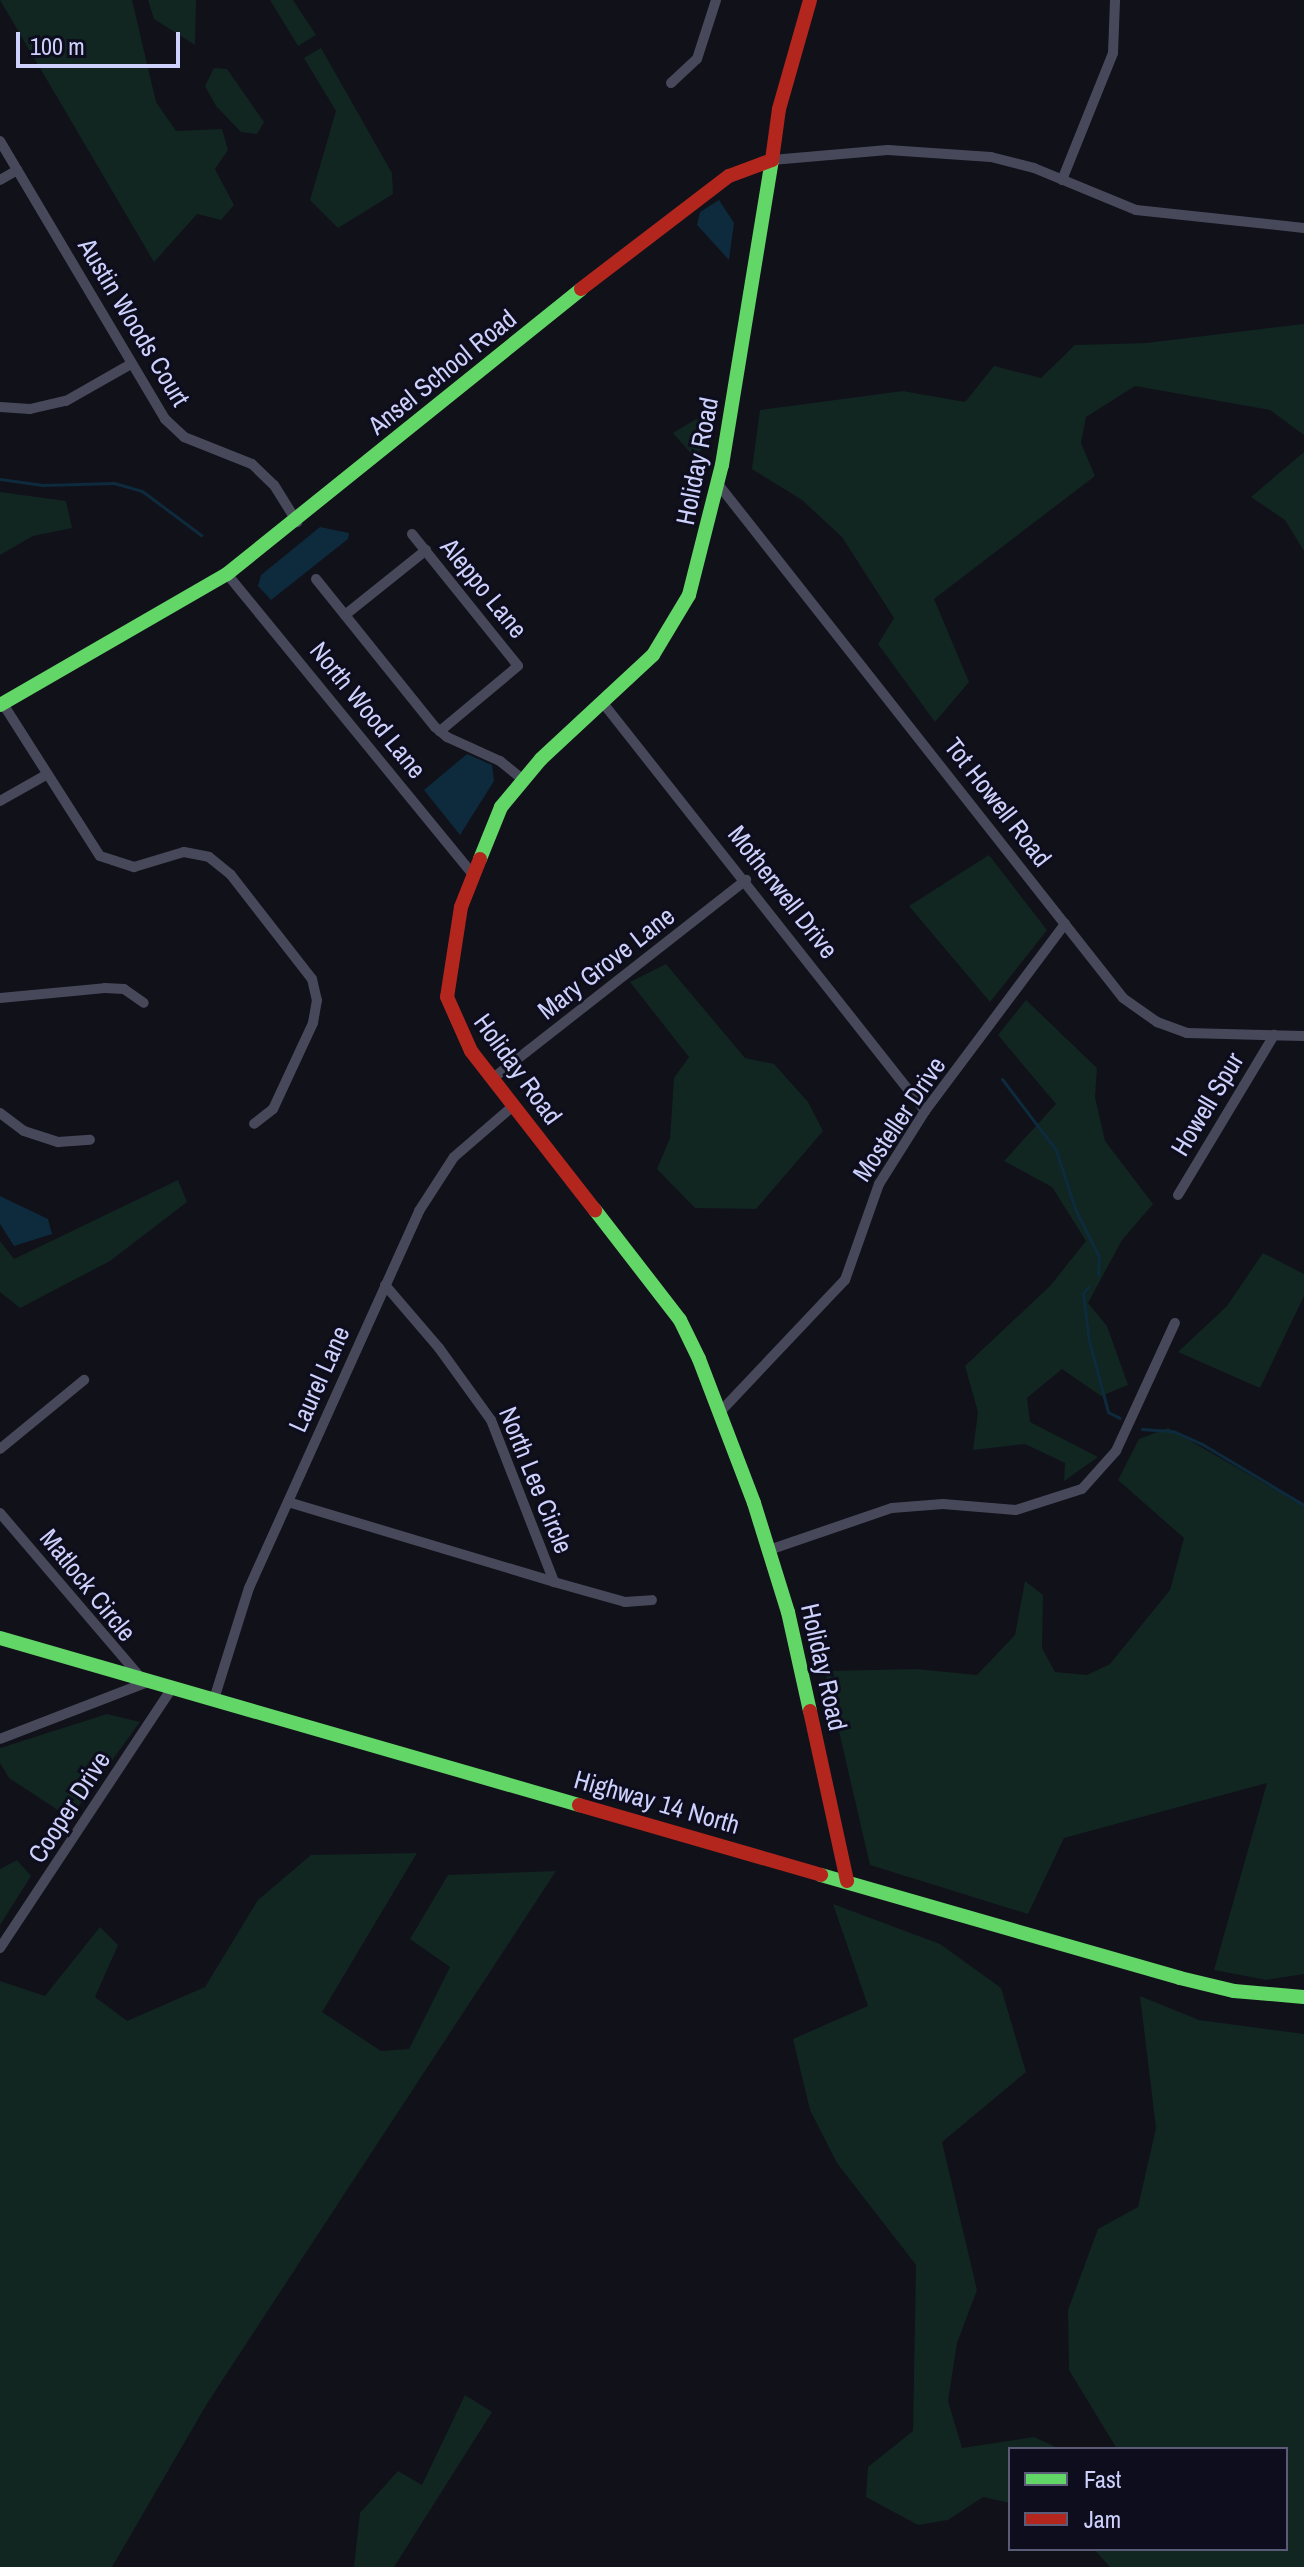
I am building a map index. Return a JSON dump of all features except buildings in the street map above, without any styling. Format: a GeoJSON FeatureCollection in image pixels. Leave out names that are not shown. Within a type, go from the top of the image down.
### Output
{"type":"FeatureCollection","features":[{"type":"Feature","properties":{"kind":"street"},"geometry":{"type":"LineString","coordinates":[[671,83],[697,59],[716,0]]}},
{"type":"Feature","properties":{"kind":"street"},"geometry":{"type":"LineString","coordinates":[[810,0],[779,109],[772,160],[934,152],[1000,158],[1136,210],[1304,228]]}},
{"type":"Feature","properties":{"kind":"street"},"geometry":{"type":"LineString","coordinates":[[1062,180],[1113,53],[1115,0]]}},
{"type":"Feature","properties":{"kind":"street","name":"Austin Woods Court"},"geometry":{"type":"LineString","coordinates":[[0,141],[131,364],[174,429],[252,464],[274,485],[297,522]]}},
{"type":"Feature","properties":{"kind":"street","name":"Holiday Road"},"geometry":{"type":"LineString","coordinates":[[772,160],[718,484],[700,564],[679,618],[653,655],[522,779],[492,823],[453,941],[447,997],[458,1031],[492,1079],[680,1320],[720,1412],[769,1550],[799,1654],[847,1881]]}},
{"type":"Feature","properties":{"kind":"street","name":"Ansel School Road"},"geometry":{"type":"LineString","coordinates":[[1,705],[227,574],[297,522],[673,215],[729,176],[772,160]]}},
{"type":"Feature","properties":{"kind":"street"},"geometry":{"type":"LineString","coordinates":[[0,180],[17,170]]}},
{"type":"Feature","properties":{"kind":"street"},"geometry":{"type":"LineString","coordinates":[[0,407],[30,409],[66,401],[131,364]]}},
{"type":"Feature","properties":{"kind":"street","name":"Tot Howell Road"},"geometry":{"type":"LineString","coordinates":[[718,484],[1123,998],[1157,1022],[1197,1034],[1304,1036]]}},
{"type":"Feature","properties":{"kind":"street","name":"Aleppo Lane"},"geometry":{"type":"LineString","coordinates":[[412,534],[518,666],[440,731]]}},
{"type":"Feature","properties":{"kind":"street"},"geometry":{"type":"LineString","coordinates":[[345,615],[426,550]]}},
{"type":"Feature","properties":{"kind":"street","name":"North Wood Lane"},"geometry":{"type":"LineString","coordinates":[[227,574],[473,875]]}},
{"type":"Feature","properties":{"kind":"street"},"geometry":{"type":"LineString","coordinates":[[316,579],[440,731],[500,761],[522,779]]}},
{"type":"Feature","properties":{"kind":"street","name":"Motherwell Drive"},"geometry":{"type":"LineString","coordinates":[[603,703],[746,880],[925,1111]]}},
{"type":"Feature","properties":{"kind":"street"},"geometry":{"type":"LineString","coordinates":[[1,705],[84,838],[111,863],[134,867],[184,852],[218,863],[312,979],[317,1000],[313,1023],[273,1109],[254,1124]]}},
{"type":"Feature","properties":{"kind":"street"},"geometry":{"type":"LineString","coordinates":[[0,801],[46,775]]}},
{"type":"Feature","properties":{"kind":"street","name":"Mary Grove Lane"},"geometry":{"type":"LineString","coordinates":[[492,1079],[746,880]]}},
{"type":"Feature","properties":{"kind":"street","name":"Mosteller Drive"},"geometry":{"type":"LineString","coordinates":[[720,1412],[845,1280],[857,1254],[871,1198],[925,1111],[1065,924]]}},
{"type":"Feature","properties":{"kind":"street"},"geometry":{"type":"LineString","coordinates":[[0,998],[105,988],[124,989],[144,1003]]}},
{"type":"Feature","properties":{"kind":"street","name":"Howell Spur"},"geometry":{"type":"LineString","coordinates":[[1178,1195],[1274,1035]]}},
{"type":"Feature","properties":{"kind":"street","name":"Laurel Lane"},"geometry":{"type":"LineString","coordinates":[[214,1699],[249,1588],[385,1285],[440,1173],[513,1106]]}},
{"type":"Feature","properties":{"kind":"street"},"geometry":{"type":"LineString","coordinates":[[0,1113],[14,1126],[58,1142],[90,1140]]}},
{"type":"Feature","properties":{"kind":"street","name":"North Lee Circle"},"geometry":{"type":"LineString","coordinates":[[385,1285],[439,1348],[491,1420],[554,1582]]}},
{"type":"Feature","properties":{"kind":"street"},"geometry":{"type":"LineString","coordinates":[[769,1550],[892,1508],[943,1504],[1016,1510],[1082,1489],[1116,1451],[1175,1323]]}},
{"type":"Feature","properties":{"kind":"street"},"geometry":{"type":"LineString","coordinates":[[0,1449],[84,1380]]}},
{"type":"Feature","properties":{"kind":"street","name":"North Lee Circle"},"geometry":{"type":"LineString","coordinates":[[288,1502],[625,1602],[652,1600]]}},
{"type":"Feature","properties":{"kind":"street","name":"Matlock Circle"},"geometry":{"type":"LineString","coordinates":[[0,1513],[145,1683]]}},
{"type":"Feature","properties":{"kind":"street","name":"Highway 14 North"},"geometry":{"type":"LineString","coordinates":[[0,1638],[145,1683],[214,1699],[1180,1978],[1234,1991],[1304,1997]]}},
{"type":"Feature","properties":{"kind":"street"},"geometry":{"type":"LineString","coordinates":[[0,1739],[145,1683]]}},
{"type":"Feature","properties":{"kind":"street","name":"Cooper Drive"},"geometry":{"type":"LineString","coordinates":[[0,1948],[172,1688]]}},
{"type":"Feature","properties":{"kind":"green space"},"geometry":{"type":"Polygon","coordinates":[[[0,0],[132,0],[156,102],[176,131],[222,129],[228,150],[215,169],[234,205],[221,220],[197,214],[154,262],[0,0]]]}},
{"type":"Feature","properties":{"kind":"green space"},"geometry":{"type":"Polygon","coordinates":[[[148,0],[196,0],[195,45],[154,19],[148,0]]]}},
{"type":"Feature","properties":{"kind":"green space"},"geometry":{"type":"Polygon","coordinates":[[[270,0],[293,0],[316,35],[298,46],[270,0]]]}},
{"type":"Feature","properties":{"kind":"green space"},"geometry":{"type":"Polygon","coordinates":[[[321,48],[392,173],[393,194],[338,228],[310,200],[336,111],[304,58],[321,48]]]}},
{"type":"Feature","properties":{"kind":"green space"},"geometry":{"type":"Polygon","coordinates":[[[214,68],[227,69],[264,122],[257,134],[241,132],[216,106],[205,86],[214,68]]]}},
{"type":"Feature","properties":{"kind":"green space"},"geometry":{"type":"Polygon","coordinates":[[[1304,324],[1304,435],[1270,410],[1135,386],[1086,417],[1081,443],[1095,476],[934,599],[969,682],[935,722],[878,644],[894,618],[842,537],[802,500],[752,469],[760,410],[903,391],[965,402],[994,366],[1041,378],[1075,345],[1146,343],[1304,324]]]}},
{"type":"Feature","properties":{"kind":"green space"},"geometry":{"type":"Polygon","coordinates":[[[696,419],[705,423],[702,449],[694,457],[673,433],[696,419]]]}},
{"type":"Feature","properties":{"kind":"green space"},"geometry":{"type":"Polygon","coordinates":[[[1304,452],[1304,551],[1285,520],[1251,497],[1304,452]]]}},
{"type":"Feature","properties":{"kind":"green space"},"geometry":{"type":"Polygon","coordinates":[[[0,492],[66,501],[72,528],[33,536],[0,555],[0,492]]]}},
{"type":"Feature","properties":{"kind":"green space"},"geometry":{"type":"Polygon","coordinates":[[[989,855],[1047,930],[990,1002],[909,906],[989,855]]]}},
{"type":"Feature","properties":{"kind":"green space"},"geometry":{"type":"Polygon","coordinates":[[[666,964],[745,1058],[774,1064],[808,1102],[823,1131],[756,1209],[695,1208],[657,1169],[670,1138],[674,1078],[689,1057],[630,982],[666,964]]]}},
{"type":"Feature","properties":{"kind":"green space"},"geometry":{"type":"Polygon","coordinates":[[[1026,1000],[1097,1068],[1095,1097],[1105,1141],[1153,1204],[1122,1240],[1088,1303],[1107,1326],[1128,1385],[1101,1396],[1062,1369],[1027,1398],[1030,1422],[1098,1457],[1064,1481],[1065,1463],[1025,1444],[973,1450],[978,1412],[965,1366],[1050,1286],[1086,1241],[1052,1187],[1004,1161],[1056,1104],[998,1035],[1026,1000]]]}},
{"type":"Feature","properties":{"kind":"green space"},"geometry":{"type":"Polygon","coordinates":[[[178,1180],[187,1202],[110,1261],[20,1308],[0,1292],[0,1241],[14,1259],[178,1180]]]}},
{"type":"Feature","properties":{"kind":"green space"},"geometry":{"type":"Polygon","coordinates":[[[1263,1253],[1304,1274],[1304,1296],[1260,1388],[1178,1352],[1227,1306],[1263,1253]]]}},
{"type":"Feature","properties":{"kind":"green space"},"geometry":{"type":"Polygon","coordinates":[[[1168,1428],[1304,1506],[1304,1974],[1266,1980],[1214,1970],[1267,1783],[1064,1838],[1028,1914],[870,1865],[825,1671],[916,1669],[977,1675],[1015,1635],[1025,1581],[1043,1595],[1042,1648],[1055,1672],[1087,1675],[1110,1664],[1170,1590],[1184,1538],[1118,1480],[1139,1439],[1168,1428]]]}},
{"type":"Feature","properties":{"kind":"green space"},"geometry":{"type":"Polygon","coordinates":[[[107,1714],[140,1722],[70,1818],[9,1778],[0,1763],[0,1748],[107,1714]]]}},
{"type":"Feature","properties":{"kind":"green space"},"geometry":{"type":"Polygon","coordinates":[[[417,1853],[322,2012],[381,2051],[409,2049],[450,1967],[410,1939],[448,1875],[556,1871],[208,2402],[112,2567],[0,2567],[0,1981],[45,1996],[100,1927],[118,1945],[95,1997],[127,2021],[205,1987],[258,1900],[311,1855],[417,1853]]]}},
{"type":"Feature","properties":{"kind":"green space"},"geometry":{"type":"Polygon","coordinates":[[[17,1860],[31,1876],[0,1925],[0,1869],[17,1860]]]}},
{"type":"Feature","properties":{"kind":"green space"},"geometry":{"type":"Polygon","coordinates":[[[833,1904],[940,1944],[1001,1988],[1026,2072],[942,2142],[977,2290],[957,2343],[948,2401],[962,2448],[1034,2437],[1056,2447],[1008,2447],[1008,2503],[983,2497],[948,2520],[918,2525],[866,2497],[868,2467],[913,2431],[916,2265],[837,2163],[810,2110],[793,2039],[868,2006],[833,1904]]]}},
{"type":"Feature","properties":{"kind":"green space"},"geometry":{"type":"Polygon","coordinates":[[[1140,1996],[1199,2020],[1304,2034],[1304,2567],[1110,2567],[1096,2551],[1288,2551],[1288,2447],[1116,2447],[1069,2370],[1068,2310],[1098,2229],[1138,2207],[1156,2128],[1140,1996]]]}},
{"type":"Feature","properties":{"kind":"green space"},"geometry":{"type":"Polygon","coordinates":[[[465,2395],[492,2412],[394,2567],[354,2567],[360,2513],[398,2471],[422,2485],[465,2395]]]}},
{"type":"Feature","properties":{"kind":"water"},"geometry":{"type":"Polygon","coordinates":[[[719,200],[734,223],[729,260],[697,225],[700,212],[719,200]]]}},
{"type":"Feature","properties":{"kind":"water"},"geometry":{"type":"Polygon","coordinates":[[[320,527],[349,533],[348,539],[271,600],[258,586],[261,575],[320,527]]]}},
{"type":"Feature","properties":{"kind":"water"},"geometry":{"type":"Polygon","coordinates":[[[467,754],[492,765],[494,781],[460,835],[424,790],[467,754]]]}},
{"type":"Feature","properties":{"kind":"water"},"geometry":{"type":"Polygon","coordinates":[[[0,1196],[48,1219],[52,1234],[14,1246],[0,1224],[0,1196]]]}},
{"type":"Feature","properties":{"kind":"waterway"},"geometry":{"type":"LineString","coordinates":[[0,479],[43,485],[114,483],[142,491],[201,535]]}},
{"type":"Feature","properties":{"kind":"waterway"},"geometry":{"type":"LineString","coordinates":[[1002,1079],[1056,1150],[1075,1209],[1099,1257],[1098,1275]]}},
{"type":"Feature","properties":{"kind":"waterway"},"geometry":{"type":"LineString","coordinates":[[1088,1287],[1083,1293],[1089,1341],[1108,1412],[1120,1418]]}},
{"type":"Feature","properties":{"kind":"waterway"},"geometry":{"type":"LineString","coordinates":[[1142,1429],[1173,1431],[1202,1444],[1304,1505]]}},
{"type":"Feature","properties":{"kind":"traffic: fast"},"geometry":{"type":"LineString","coordinates":[[480,859],[501,807],[541,759],[653,655],[689,595],[722,465],[772,160]]}},
{"type":"Feature","properties":{"kind":"traffic: fast"},"geometry":{"type":"LineString","coordinates":[[0,705],[227,574],[581,289]]}},
{"type":"Feature","properties":{"kind":"traffic: fast"},"geometry":{"type":"LineString","coordinates":[[595,1210],[680,1320],[699,1359],[754,1503],[788,1612],[810,1711]]}},
{"type":"Feature","properties":{"kind":"traffic: fast"},"geometry":{"type":"LineString","coordinates":[[0,1638],[579,1805]]}},
{"type":"Feature","properties":{"kind":"traffic: fast"},"geometry":{"type":"LineString","coordinates":[[821,1875],[1180,1978],[1234,1991],[1304,1997]]}},
{"type":"Feature","properties":{"kind":"traffic: jam"},"geometry":{"type":"LineString","coordinates":[[581,289],[729,176],[772,160],[779,109],[810,0]]}},
{"type":"Feature","properties":{"kind":"traffic: jam"},"geometry":{"type":"LineString","coordinates":[[480,859],[461,907],[447,997],[471,1051],[595,1210]]}},
{"type":"Feature","properties":{"kind":"traffic: jam"},"geometry":{"type":"LineString","coordinates":[[810,1711],[847,1881]]}},
{"type":"Feature","properties":{"kind":"traffic: jam"},"geometry":{"type":"LineString","coordinates":[[579,1805],[821,1875]]}}]}
